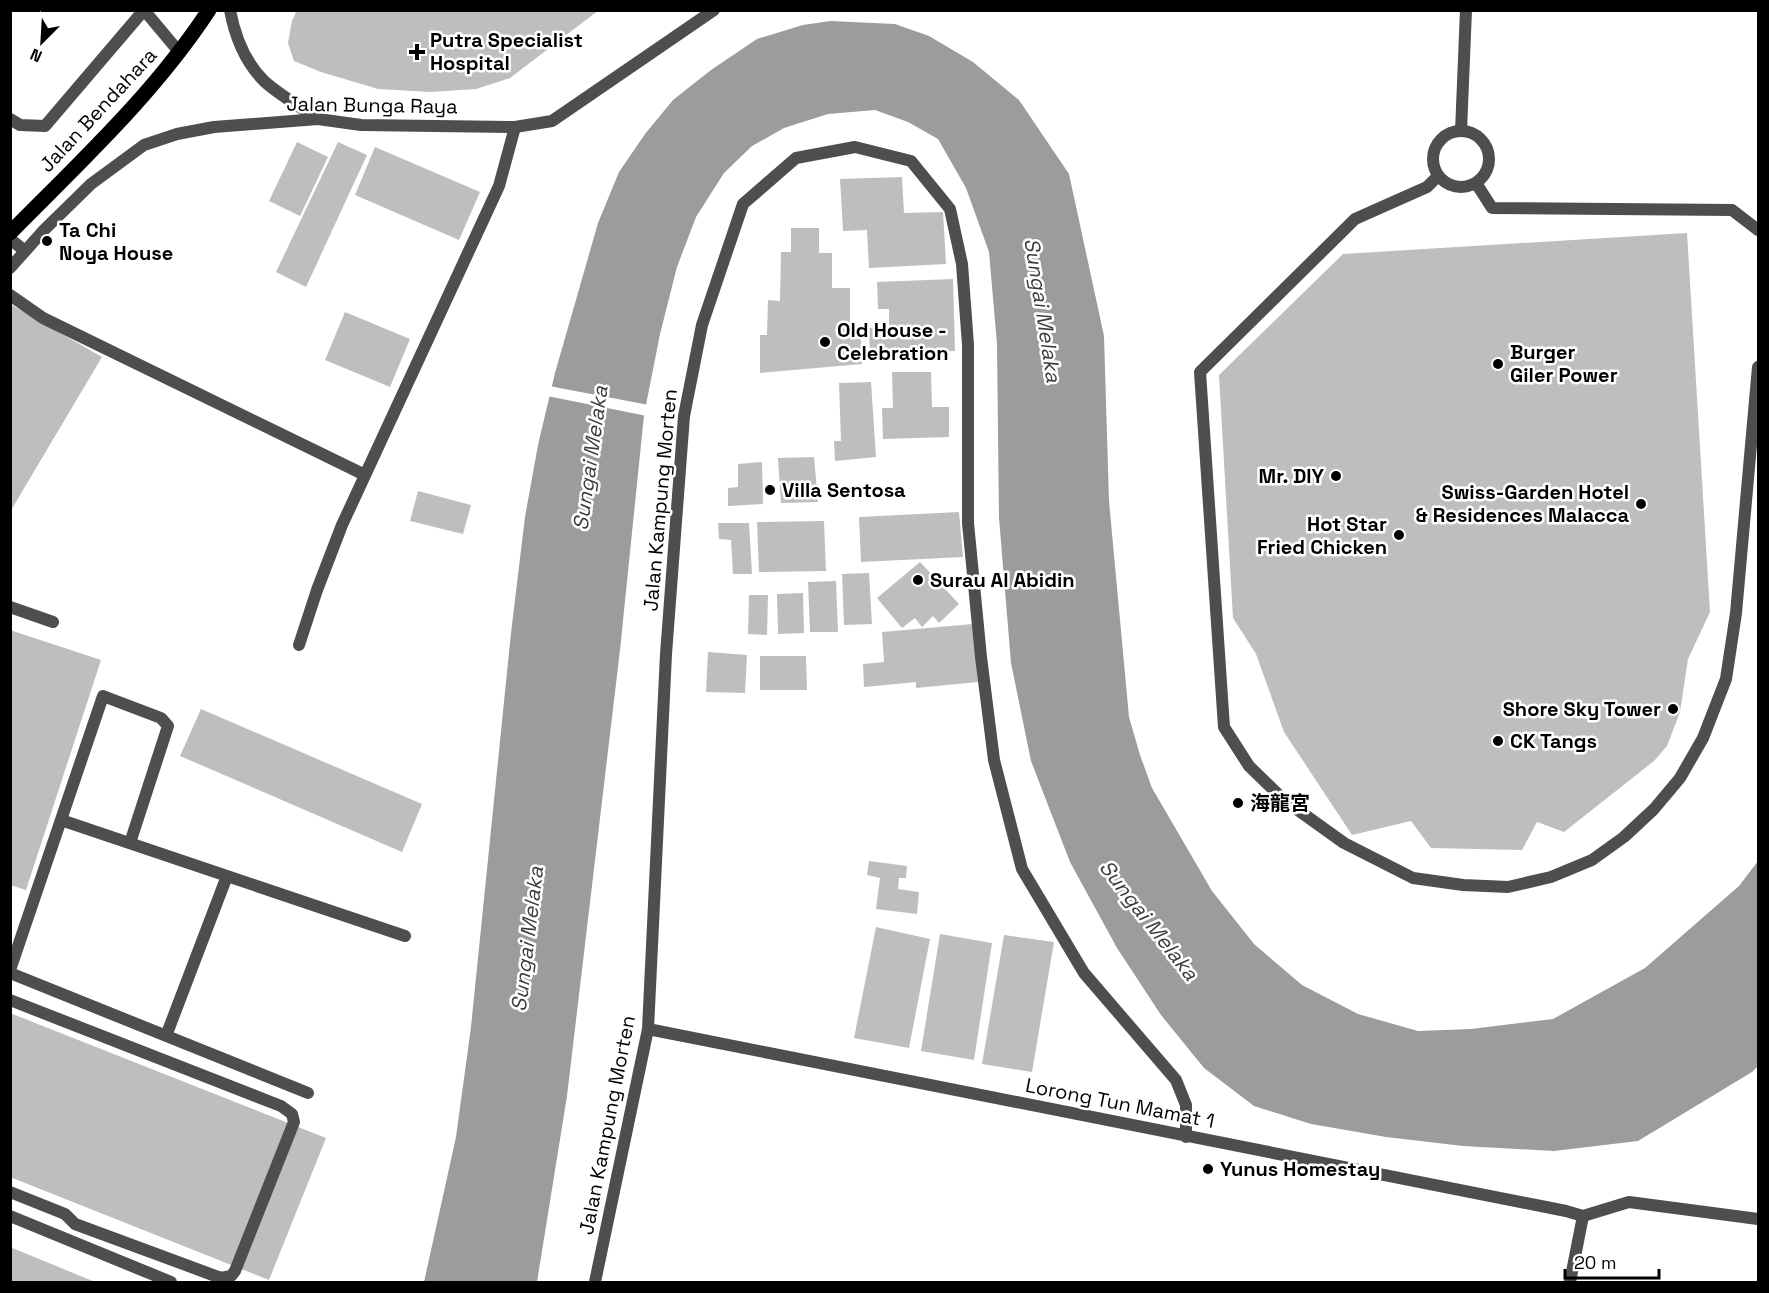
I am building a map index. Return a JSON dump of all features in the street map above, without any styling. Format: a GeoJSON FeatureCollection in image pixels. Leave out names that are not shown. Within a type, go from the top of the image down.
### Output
{"type":"FeatureCollection","features":[{"type":"Feature","properties":{"kind":"main road","name":"Jalan Bendahara"},"geometry":{"type":"LineString","coordinates":[[10,233],[133,109],[180,53],[209,10]]}},
{"type":"Feature","properties":{"kind":"street"},"geometry":{"type":"LineString","coordinates":[[10,119],[20,125],[45,126],[144,10],[180,53]]}},
{"type":"Feature","properties":{"kind":"street"},"geometry":{"type":"LineString","coordinates":[[230,10],[233,28],[245,57],[265,82],[318,119]]}},
{"type":"Feature","properties":{"kind":"street"},"geometry":{"type":"LineString","coordinates":[[1461,131],[1466,10]]}},
{"type":"Feature","properties":{"kind":"street","name":"Jalan Bunga Raya"},"geometry":{"type":"LineString","coordinates":[[10,268],[91,184],[144,145],[177,134],[214,127],[318,119],[361,126],[515,127],[552,121],[710,12]]}},
{"type":"Feature","properties":{"kind":"street"},"geometry":{"type":"LineString","coordinates":[[299,645],[342,525],[499,186],[515,127]]}},
{"type":"Feature","properties":{"kind":"street"},"geometry":{"type":"LineString","coordinates":[[1461,131],[1478,137],[1484,144],[1488,152],[1487,170],[1476,183],[1467,187],[1458,187],[1449,185],[1438,176],[1432,163],[1433,153],[1443,137],[1461,131]]}},
{"type":"Feature","properties":{"kind":"street","name":"Jalan Kampung Morten"},"geometry":{"type":"LineString","coordinates":[[595,1282],[648,1029],[666,654],[684,416],[702,325],[743,204],[796,158],[855,147],[911,161],[950,209],[962,264],[968,345],[968,523],[994,760],[1022,869],[1084,973],[1176,1080],[1186,1105],[1186,1137]]}},
{"type":"Feature","properties":{"kind":"street"},"geometry":{"type":"LineString","coordinates":[[1438,176],[1427,187],[1355,219],[1200,372],[1224,727],[1249,766],[1284,800],[1344,843],[1413,878],[1462,885],[1508,887],[1551,877],[1592,860],[1624,837],[1654,809],[1680,778],[1703,738],[1726,679],[1736,613],[1758,367]]}},
{"type":"Feature","properties":{"kind":"street"},"geometry":{"type":"LineString","coordinates":[[1476,183],[1492,208],[1732,210],[1758,230]]}},
{"type":"Feature","properties":{"kind":"street"},"geometry":{"type":"LineString","coordinates":[[10,239],[25,251]]}},
{"type":"Feature","properties":{"kind":"street"},"geometry":{"type":"LineString","coordinates":[[10,295],[43,318],[365,475]]}},
{"type":"Feature","properties":{"kind":"street"},"geometry":{"type":"LineString","coordinates":[[10,608],[53,622]]}},
{"type":"Feature","properties":{"kind":"street"},"geometry":{"type":"LineString","coordinates":[[130,843],[168,726],[161,718],[103,696],[10,971],[308,1093]]}},
{"type":"Feature","properties":{"kind":"street"},"geometry":{"type":"LineString","coordinates":[[61,820],[405,936]]}},
{"type":"Feature","properties":{"kind":"street"},"geometry":{"type":"LineString","coordinates":[[165,1035],[227,876]]}},
{"type":"Feature","properties":{"kind":"street"},"geometry":{"type":"LineString","coordinates":[[10,1000],[281,1106],[292,1114],[294,1122],[236,1271],[231,1276],[221,1278],[75,1224],[65,1214],[10,1192]]}},
{"type":"Feature","properties":{"kind":"street","name":"Lorong Tun Mamat 1"},"geometry":{"type":"LineString","coordinates":[[648,1029],[1584,1216]]}},
{"type":"Feature","properties":{"kind":"street"},"geometry":{"type":"LineString","coordinates":[[1570,1282],[1584,1216],[1629,1202],[1758,1218]]}},
{"type":"Feature","properties":{"kind":"street"},"geometry":{"type":"LineString","coordinates":[[10,1216],[171,1282]]}},
{"type":"Feature","properties":{"kind":"water","name":"Sungai Melaka"},"geometry":{"type":"Polygon","coordinates":[[[830,21],[895,24],[929,36],[973,62],[1019,100],[1069,174],[1104,336],[1109,501],[1129,717],[1152,788],[1212,891],[1254,944],[1302,985],[1358,1014],[1418,1031],[1471,1029],[1553,1019],[1645,968],[1739,886],[1758,861],[1758,1066],[1752,1072],[1638,1141],[1554,1151],[1463,1146],[1386,1137],[1311,1124],[1254,1106],[1204,1068],[1161,1015],[1117,948],[1070,862],[1031,761],[1011,663],[999,518],[997,344],[989,252],[966,188],[938,139],[908,122],[875,110],[828,114],[784,128],[752,146],[724,173],[696,217],[677,267],[660,334],[644,415],[620,650],[567,1096],[537,1282],[424,1282],[456,1137],[471,1027],[525,517],[538,445],[555,373],[598,223],[619,172],[645,134],[673,100],[711,70],[757,39],[803,25],[830,21]]]}},
{"type":"Feature","properties":{"kind":"pier"},"geometry":{"type":"Polygon","coordinates":[[[549,386],[649,405],[647,416],[547,396],[549,386]]]}},
{"type":"Feature","properties":{"kind":"building","name":"Putra Specialist Hospital"},"geometry":{"type":"Polygon","coordinates":[[[297,10],[599,10],[510,78],[476,89],[430,92],[378,89],[321,72],[294,61],[288,43],[292,21],[297,10]]]}},
{"type":"Feature","properties":{"kind":"building"},"geometry":{"type":"Polygon","coordinates":[[[297,142],[328,157],[300,216],[269,201],[297,142]]]}},
{"type":"Feature","properties":{"kind":"building"},"geometry":{"type":"Polygon","coordinates":[[[338,142],[367,155],[306,287],[276,272],[338,142]]]}},
{"type":"Feature","properties":{"kind":"building"},"geometry":{"type":"Polygon","coordinates":[[[375,147],[480,192],[459,240],[355,195],[375,147]]]}},
{"type":"Feature","properties":{"kind":"building"},"geometry":{"type":"Polygon","coordinates":[[[902,177],[904,213],[943,212],[946,264],[869,268],[867,230],[843,231],[840,179],[902,177]]]}},
{"type":"Feature","properties":{"kind":"building"},"geometry":{"type":"Polygon","coordinates":[[[791,228],[819,228],[819,253],[832,253],[832,288],[850,288],[850,339],[861,339],[862,364],[760,373],[760,335],[767,335],[768,300],[780,301],[781,252],[791,252],[791,228]]]}},
{"type":"Feature","properties":{"kind":"building"},"geometry":{"type":"Polygon","coordinates":[[[1687,233],[1710,612],[1688,659],[1680,712],[1667,746],[1654,761],[1564,832],[1537,822],[1522,850],[1431,848],[1411,821],[1352,835],[1284,732],[1256,654],[1233,618],[1219,375],[1343,254],[1687,233]]]}},
{"type":"Feature","properties":{"kind":"building"},"geometry":{"type":"Polygon","coordinates":[[[953,279],[955,351],[870,354],[869,328],[889,327],[889,309],[878,309],[877,282],[953,279]]]}},
{"type":"Feature","properties":{"kind":"building"},"geometry":{"type":"Polygon","coordinates":[[[10,304],[102,357],[10,512],[10,304]]]}},
{"type":"Feature","properties":{"kind":"building"},"geometry":{"type":"Polygon","coordinates":[[[345,312],[410,339],[390,387],[325,360],[345,312]]]}},
{"type":"Feature","properties":{"kind":"building"},"geometry":{"type":"Polygon","coordinates":[[[892,372],[931,372],[932,407],[949,407],[949,437],[883,439],[882,408],[893,408],[892,372]]]}},
{"type":"Feature","properties":{"kind":"building"},"geometry":{"type":"Polygon","coordinates":[[[871,382],[876,457],[835,461],[834,441],[841,441],[839,383],[871,382]]]}},
{"type":"Feature","properties":{"kind":"building"},"geometry":{"type":"Polygon","coordinates":[[[814,457],[818,502],[781,503],[778,458],[814,457]]]}},
{"type":"Feature","properties":{"kind":"building"},"geometry":{"type":"Polygon","coordinates":[[[762,462],[763,504],[728,506],[728,488],[738,487],[738,464],[762,462]]]}},
{"type":"Feature","properties":{"kind":"building"},"geometry":{"type":"Polygon","coordinates":[[[418,491],[471,505],[463,534],[410,521],[418,491]]]}},
{"type":"Feature","properties":{"kind":"building"},"geometry":{"type":"Polygon","coordinates":[[[959,512],[963,557],[861,562],[859,517],[959,512]]]}},
{"type":"Feature","properties":{"kind":"building"},"geometry":{"type":"Polygon","coordinates":[[[824,521],[826,571],[759,572],[757,522],[824,521]]]}},
{"type":"Feature","properties":{"kind":"building"},"geometry":{"type":"Polygon","coordinates":[[[718,523],[749,523],[752,574],[733,574],[731,540],[719,539],[718,523]]]}},
{"type":"Feature","properties":{"kind":"building","name":"Surau Al Abidin"},"geometry":{"type":"Polygon","coordinates":[[[920,562],[959,604],[939,623],[933,616],[922,627],[915,618],[902,628],[877,598],[920,562]]]}},
{"type":"Feature","properties":{"kind":"building"},"geometry":{"type":"Polygon","coordinates":[[[869,573],[872,624],[844,625],[842,574],[869,573]]]}},
{"type":"Feature","properties":{"kind":"building"},"geometry":{"type":"Polygon","coordinates":[[[836,581],[838,632],[810,632],[808,582],[836,581]]]}},
{"type":"Feature","properties":{"kind":"building"},"geometry":{"type":"Polygon","coordinates":[[[803,593],[804,633],[778,634],[777,594],[803,593]]]}},
{"type":"Feature","properties":{"kind":"building"},"geometry":{"type":"Polygon","coordinates":[[[749,595],[768,595],[767,635],[748,634],[749,595]]]}},
{"type":"Feature","properties":{"kind":"building"},"geometry":{"type":"Polygon","coordinates":[[[973,624],[978,682],[916,688],[916,682],[864,687],[863,664],[884,662],[882,632],[973,624]]]}},
{"type":"Feature","properties":{"kind":"building"},"geometry":{"type":"Polygon","coordinates":[[[10,630],[101,660],[26,890],[10,885],[10,630]]]}},
{"type":"Feature","properties":{"kind":"building"},"geometry":{"type":"Polygon","coordinates":[[[708,652],[747,655],[745,693],[706,692],[708,652]]]}},
{"type":"Feature","properties":{"kind":"building"},"geometry":{"type":"Polygon","coordinates":[[[760,656],[806,656],[807,690],[760,690],[760,656]]]}},
{"type":"Feature","properties":{"kind":"building"},"geometry":{"type":"Polygon","coordinates":[[[201,709],[422,804],[402,852],[180,756],[201,709]]]}},
{"type":"Feature","properties":{"kind":"building"},"geometry":{"type":"Polygon","coordinates":[[[869,861],[907,866],[906,878],[899,878],[898,889],[919,892],[917,914],[876,909],[880,878],[867,875],[869,861]]]}},
{"type":"Feature","properties":{"kind":"building"},"geometry":{"type":"Polygon","coordinates":[[[876,927],[930,939],[909,1048],[854,1038],[876,927]]]}},
{"type":"Feature","properties":{"kind":"building"},"geometry":{"type":"Polygon","coordinates":[[[940,934],[992,943],[974,1060],[921,1051],[940,934]]]}},
{"type":"Feature","properties":{"kind":"building"},"geometry":{"type":"Polygon","coordinates":[[[1004,935],[1054,942],[1032,1072],[982,1064],[1004,935]]]}},
{"type":"Feature","properties":{"kind":"building"},"geometry":{"type":"Polygon","coordinates":[[[10,1013],[326,1138],[269,1280],[10,1177],[10,1013]]]}},
{"type":"Feature","properties":{"kind":"building"},"geometry":{"type":"Polygon","coordinates":[[[10,1247],[95,1282],[10,1282],[10,1247]]]}},
{"type":"Feature","properties":{"kind":"place","name":"Putra Specialist Hospital"},"geometry":{"type":"Point","coordinates":[417,52]}},
{"type":"Feature","properties":{"kind":"place","name":"Ta Chi Noya House"},"geometry":{"type":"Point","coordinates":[47,241]}},
{"type":"Feature","properties":{"kind":"place","name":"Old House - Celebration"},"geometry":{"type":"Point","coordinates":[825,342]}},
{"type":"Feature","properties":{"kind":"place","name":"Burger Giler Power"},"geometry":{"type":"Point","coordinates":[1498,364]}},
{"type":"Feature","properties":{"kind":"place","name":"Mr. DIY"},"geometry":{"type":"Point","coordinates":[1336,476]}},
{"type":"Feature","properties":{"kind":"place","name":"Villa Sentosa"},"geometry":{"type":"Point","coordinates":[770,490]}},
{"type":"Feature","properties":{"kind":"place","name":"Swiss-Garden Hotel & Residences Malacca"},"geometry":{"type":"Point","coordinates":[1641,504]}},
{"type":"Feature","properties":{"kind":"place","name":"Hot Star Fried Chicken"},"geometry":{"type":"Point","coordinates":[1399,535]}},
{"type":"Feature","properties":{"kind":"place","name":"Surau Al Abidin"},"geometry":{"type":"Point","coordinates":[918,580]}},
{"type":"Feature","properties":{"kind":"place","name":"Shore Sky Tower"},"geometry":{"type":"Point","coordinates":[1673,709]}},
{"type":"Feature","properties":{"kind":"place","name":"CK Tangs"},"geometry":{"type":"Point","coordinates":[1498,741]}},
{"type":"Feature","properties":{"kind":"place","name":"海龍宮"},"geometry":{"type":"Point","coordinates":[1238,803]}},
{"type":"Feature","properties":{"kind":"place","name":"Yunus Homestay"},"geometry":{"type":"Point","coordinates":[1208,1169]}}]}
